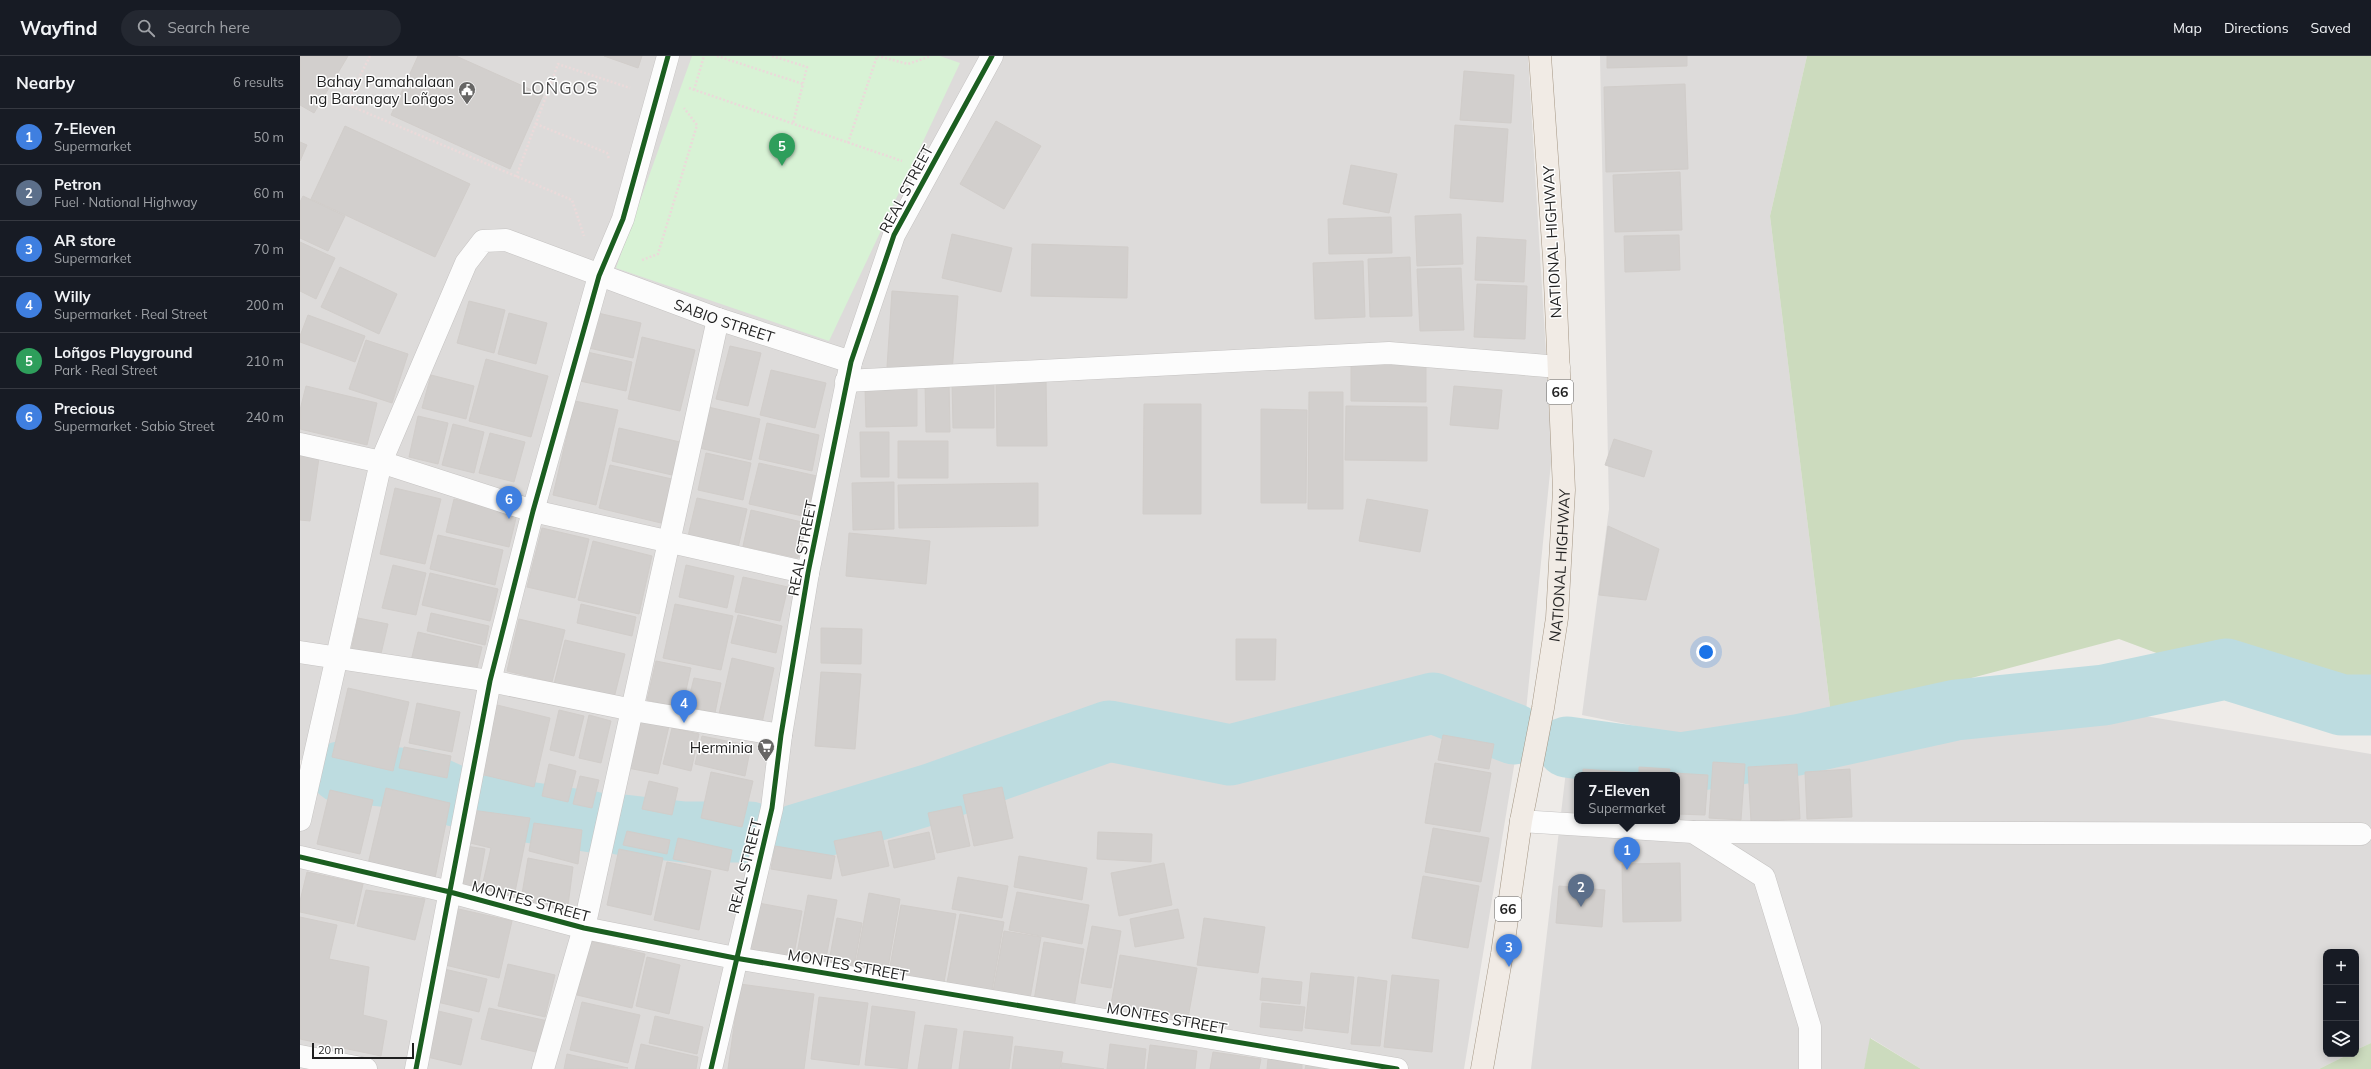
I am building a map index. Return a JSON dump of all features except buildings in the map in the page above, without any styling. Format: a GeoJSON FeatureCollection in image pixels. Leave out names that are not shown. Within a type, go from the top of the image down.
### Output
{"type":"FeatureCollection","features":[{"type":"Feature","properties":{"kind":"main road","name":"NATIONAL HIGHWAY"},"geometry":{"type":"LineString","coordinates":[[1482,1069],[1502,954],[1521,820],[1539,728],[1556,618],[1564,490],[1559,367],[1540,56]]}},
{"type":"Feature","properties":{"kind":"street"},"geometry":{"type":"LineString","coordinates":[[416,1069],[490,681],[534,511],[599,276],[623,220],[668,56]]}},
{"type":"Feature","properties":{"kind":"street","name":"REAL STREET"},"geometry":{"type":"LineString","coordinates":[[711,1069],[735,958],[772,808],[781,735],[808,573],[848,371],[894,235],[992,56]]}},
{"type":"Feature","properties":{"kind":"street","name":"SABIO STREET"},"geometry":{"type":"LineString","coordinates":[[300,820],[381,462],[466,263],[483,241],[506,240],[848,371]]}},
{"type":"Feature","properties":{"kind":"street"},"geometry":{"type":"LineString","coordinates":[[543,1069],[584,928],[718,320]]}},
{"type":"Feature","properties":{"kind":"street"},"geometry":{"type":"LineString","coordinates":[[848,371],[1390,353],[1559,367]]}},
{"type":"Feature","properties":{"kind":"street"},"geometry":{"type":"LineString","coordinates":[[300,444],[381,462],[534,511],[808,573]]}},
{"type":"Feature","properties":{"kind":"street"},"geometry":{"type":"LineString","coordinates":[[300,652],[490,681],[633,710],[781,735]]}},
{"type":"Feature","properties":{"kind":"street"},"geometry":{"type":"LineString","coordinates":[[1521,820],[1574,824]]}},
{"type":"Feature","properties":{"kind":"street"},"geometry":{"type":"LineString","coordinates":[[1578,824],[1693,832],[2361,834]]}},
{"type":"Feature","properties":{"kind":"street"},"geometry":{"type":"LineString","coordinates":[[1693,832],[1764,877],[1810,1027],[1810,1069]]}},
{"type":"Feature","properties":{"kind":"street","name":"MONTES STREET"},"geometry":{"type":"LineString","coordinates":[[300,857],[450,892],[584,928],[735,958],[1397,1069]]}},
{"type":"Feature","properties":{"kind":"street"},"geometry":{"type":"LineString","coordinates":[[300,1056],[366,1069]]}},
{"type":"Feature","properties":{"kind":"path"},"geometry":{"type":"LineString","coordinates":[[370,56],[346,104],[572,200],[599,276]]}},
{"type":"Feature","properties":{"kind":"path"},"geometry":{"type":"LineString","coordinates":[[694,90],[704,56]]}},
{"type":"Feature","properties":{"kind":"path"},"geometry":{"type":"LineString","coordinates":[[717,56],[803,84]]}},
{"type":"Feature","properties":{"kind":"path"},"geometry":{"type":"LineString","coordinates":[[772,56],[807,67],[792,123]]}},
{"type":"Feature","properties":{"kind":"path"},"geometry":{"type":"LineString","coordinates":[[848,143],[877,56],[908,64],[931,56]]}},
{"type":"Feature","properties":{"kind":"path"},"geometry":{"type":"LineString","coordinates":[[516,177],[558,64],[659,88],[694,90],[928,171]]}},
{"type":"Feature","properties":{"kind":"path"},"geometry":{"type":"LineString","coordinates":[[640,260],[658,254],[697,125],[659,88]]}},
{"type":"Feature","properties":{"kind":"path"},"geometry":{"type":"LineString","coordinates":[[536,124],[607,153],[614,176],[632,185]]}},
{"type":"Feature","properties":{"kind":"path"},"geometry":{"type":"LineString","coordinates":[[899,169],[902,162]]}},
{"type":"Feature","properties":{"kind":"shaded area"},"geometry":{"type":"Polygon","coordinates":[[[300,56],[1528,56],[1552,453],[1525,721],[1434,696],[1225,748],[1112,724],[820,818],[753,823],[638,817],[300,760],[300,56]]]}},
{"type":"Feature","properties":{"kind":"shaded area"},"geometry":{"type":"Polygon","coordinates":[[[1600,56],[1807,56],[1770,216],[1831,715],[1699,739],[1582,715],[1609,509],[1600,56]]]}},
{"type":"Feature","properties":{"kind":"shaded area"},"geometry":{"type":"Polygon","coordinates":[[[2121,712],[2371,754],[2371,1043],[2359,1049],[2359,949],[2323,949],[2323,1057],[2343,1057],[2319,1069],[1921,1069],[1871,1038],[1864,1069],[1531,1069],[1568,754],[1717,774],[2121,712]]]}},
{"type":"Feature","properties":{"kind":"shaded area"},"geometry":{"type":"Polygon","coordinates":[[[1434,717],[1518,742],[1464,1069],[300,1069],[300,770],[322,773],[588,829],[797,841],[1127,741],[1242,771],[1434,717]]]}},
{"type":"Feature","properties":{"kind":"green space"},"geometry":{"type":"Polygon","coordinates":[[[692,56],[940,56],[960,63],[829,341],[616,268],[692,56]]]}},
{"type":"Feature","properties":{"kind":"green space"},"geometry":{"type":"Polygon","coordinates":[[[1807,56],[2371,56],[2371,733],[2119,639],[1831,715],[1770,216],[1807,56]]]}},
{"type":"Feature","properties":{"kind":"green space"},"geometry":{"type":"Polygon","coordinates":[[[1870,1038],[1921,1069],[1864,1069],[1870,1038]]]}},
{"type":"Feature","properties":{"kind":"green space"},"geometry":{"type":"Polygon","coordinates":[[[2371,1043],[2371,1069],[2319,1069],[2343,1057],[2359,1057],[2359,1049],[2371,1043]]]}},
{"type":"Feature","properties":{"kind":"waterway"},"geometry":{"type":"LineString","coordinates":[[1567,747],[1681,763],[1797,745],[1956,710],[2104,695],[2226,669],[2342,705],[2371,705]]}},
{"type":"Feature","properties":{"kind":"waterway"},"geometry":{"type":"LineString","coordinates":[[795,835],[931,794],[1109,731],[1230,755],[1433,703],[1514,734]]}},
{"type":"Feature","properties":{"kind":"waterway"},"geometry":{"type":"LineString","coordinates":[[340,772],[420,780],[455,796]]}},
{"type":"Feature","properties":{"kind":"waterway"},"geometry":{"type":"LineString","coordinates":[[487,806],[593,822]]}},
{"type":"Feature","properties":{"kind":"waterway"},"geometry":{"type":"LineString","coordinates":[[623,825],[684,832],[750,832]]}},
{"type":"Feature","properties":{"kind":"cycle path"},"geometry":{"type":"LineString","coordinates":[[416,1069],[490,681],[533,511],[599,276],[623,219],[668,56]]}},
{"type":"Feature","properties":{"kind":"cycle path"},"geometry":{"type":"LineString","coordinates":[[711,1069],[772,808],[781,735],[808,573],[851,362],[894,235],[992,56]]}},
{"type":"Feature","properties":{"kind":"cycle path"},"geometry":{"type":"LineString","coordinates":[[300,857],[450,892],[584,928],[735,958],[1397,1069]]}},
{"type":"Feature","properties":{"kind":"place","name":"Bahay Pamahalaan ng Barangay Loñgos"},"geometry":{"type":"Point","coordinates":[467,105]}},
{"type":"Feature","properties":{"kind":"place","name":"Loñgos Playground"},"geometry":{"type":"Point","coordinates":[782,166]}},
{"type":"Feature","properties":{"kind":"place","name":"Precious"},"geometry":{"type":"Point","coordinates":[509,519]}},
{"type":"Feature","properties":{"kind":"place","name":"Willy"},"geometry":{"type":"Point","coordinates":[684,723]}},
{"type":"Feature","properties":{"kind":"place","name":"Herminia"},"geometry":{"type":"Point","coordinates":[766,762]}},
{"type":"Feature","properties":{"kind":"place","name":"7-Eleven"},"geometry":{"type":"Point","coordinates":[1627,870]}},
{"type":"Feature","properties":{"kind":"place","name":"Petron"},"geometry":{"type":"Point","coordinates":[1581,907]}},
{"type":"Feature","properties":{"kind":"place","name":"AR store"},"geometry":{"type":"Point","coordinates":[1509,967]}},
{"type":"Feature","properties":{"kind":"district","name":"LOÑGOS"},"geometry":{"type":"Point","coordinates":[560,87]}}]}
